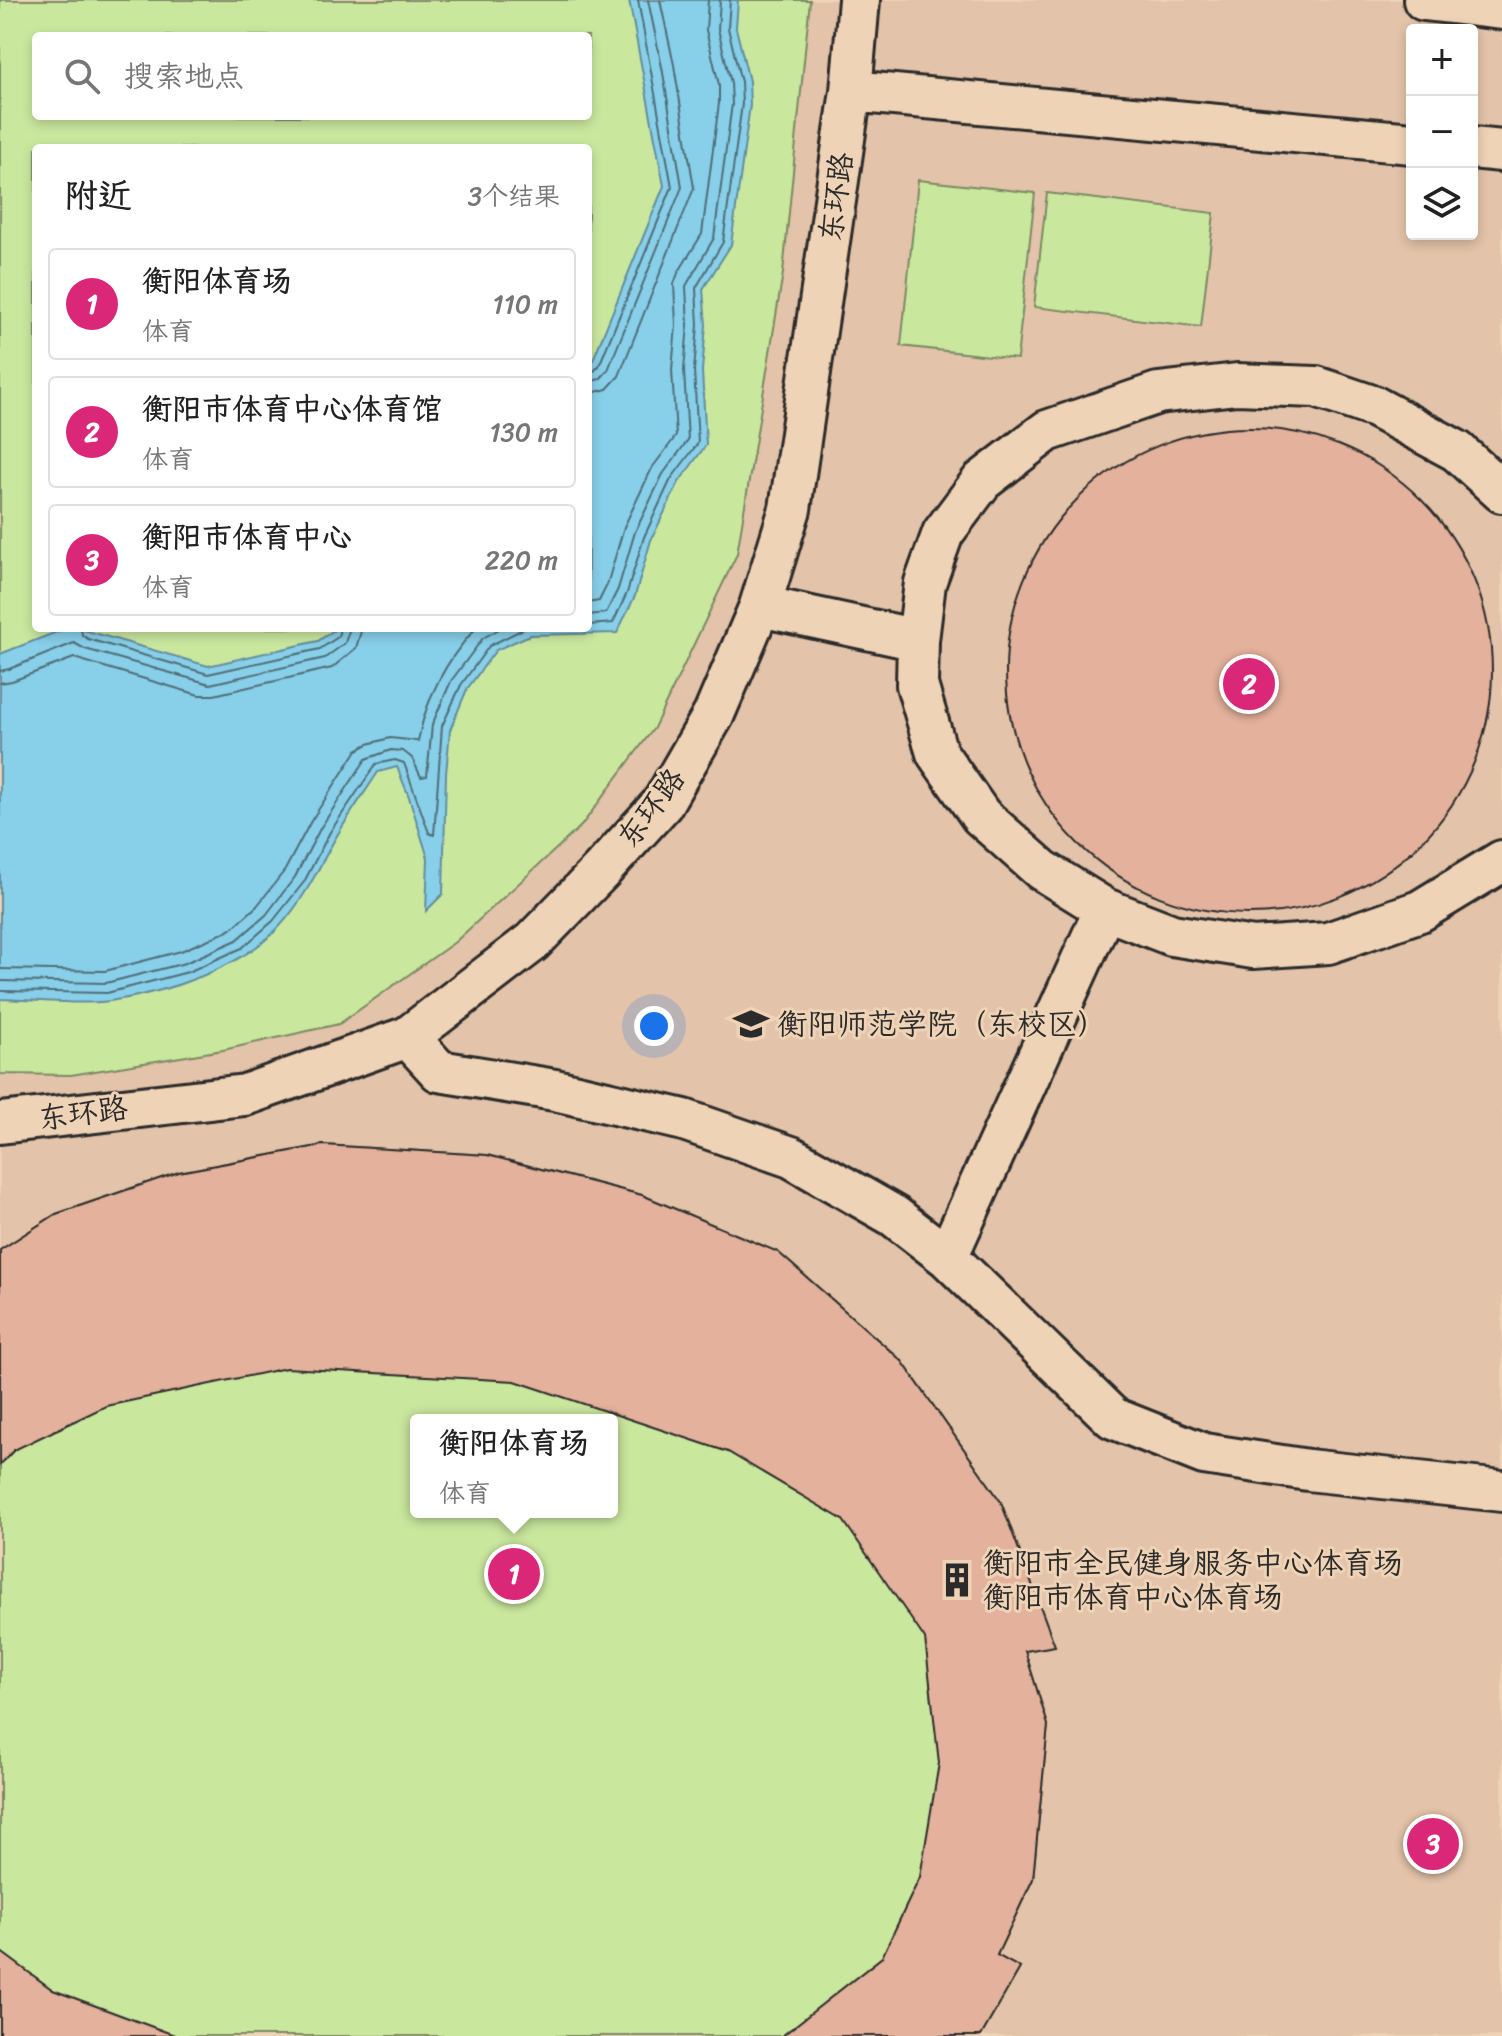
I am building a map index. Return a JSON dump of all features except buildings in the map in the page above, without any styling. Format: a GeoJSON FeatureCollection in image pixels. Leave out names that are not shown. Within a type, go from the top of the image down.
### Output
{"type":"FeatureCollection","features":[{"type":"Feature","properties":{"kind":"lane","name":"东环路"},"geometry":{"type":"LineString","coordinates":[[0,1123],[245,1095],[408,1037],[532,942],[662,804],[714,714],[760,606],[790,509],[851,91],[859,0]]}},
{"type":"Feature","properties":{"kind":"lane"},"geometry":{"type":"LineString","coordinates":[[1424,0],[1502,9]]}},
{"type":"Feature","properties":{"kind":"lane"},"geometry":{"type":"LineString","coordinates":[[851,91],[1406,142]]}},
{"type":"Feature","properties":{"kind":"lane"},"geometry":{"type":"LineString","coordinates":[[1478,149],[1502,151]]}},
{"type":"Feature","properties":{"kind":"lane"},"geometry":{"type":"LineString","coordinates":[[1502,492],[1457,451],[1375,407],[1316,387],[1237,384],[1158,393],[1047,431],[982,481],[943,533],[925,583],[918,640],[917,685],[937,753],[981,816],[1042,870],[1105,909],[1172,935],[1253,948],[1328,943],[1420,911],[1502,861]]}},
{"type":"Feature","properties":{"kind":"lane"},"geometry":{"type":"LineString","coordinates":[[760,606],[918,640]]}},
{"type":"Feature","properties":{"kind":"lane"},"geometry":{"type":"LineString","coordinates":[[947,1257],[1105,909]]}},
{"type":"Feature","properties":{"kind":"lane"},"geometry":{"type":"LineString","coordinates":[[408,1037],[439,1071],[555,1090],[684,1120],[791,1157],[894,1216],[947,1257],[1113,1418],[1204,1454],[1308,1470],[1502,1491]]}},
{"type":"Feature","properties":{"kind":"shaded area","name":"衡阳师范学院（东校区）"},"geometry":{"type":"Polygon","coordinates":[[[0,0],[1502,0],[1502,2036],[0,2036],[0,0]]]}},
{"type":"Feature","properties":{"kind":"green space"},"geometry":{"type":"Polygon","coordinates":[[[0,0],[810,0],[783,273],[737,554],[654,728],[581,826],[455,942],[339,1024],[223,1050],[71,1075],[0,1074],[0,0]]]}},
{"type":"Feature","properties":{"kind":"green space"},"geometry":{"type":"Polygon","coordinates":[[[918,180],[1035,193],[1017,359],[901,346],[918,180]]]}},
{"type":"Feature","properties":{"kind":"green space"},"geometry":{"type":"Polygon","coordinates":[[[1047,193],[1214,213],[1201,327],[1034,307],[1047,193]]]}},
{"type":"Feature","properties":{"kind":"green space"},"geometry":{"type":"Polygon","coordinates":[[[323,1145],[487,1155],[642,1195],[778,1252],[902,1361],[1001,1502],[1055,1646],[1025,1651],[1048,1725],[1033,1879],[997,1955],[1020,1968],[981,2036],[0,2036],[0,1250],[56,1214],[179,1172],[323,1145]]]}},
{"type":"Feature","properties":{"kind":"water"},"geometry":{"type":"Polygon","coordinates":[[[629,0],[738,0],[736,28],[749,81],[750,105],[731,245],[703,289],[706,325],[702,371],[706,445],[679,482],[651,540],[635,596],[617,633],[530,635],[496,650],[467,689],[450,730],[443,894],[426,911],[428,858],[397,767],[378,772],[296,906],[280,926],[245,954],[178,985],[132,997],[83,1003],[0,999],[0,654],[57,632],[91,632],[208,666],[318,641],[331,632],[592,632],[592,362],[664,186],[629,0]]]}},
{"type":"Feature","properties":{"kind":"place","name":"衡阳市体育中心体育馆"},"geometry":{"type":"Point","coordinates":[1249,684]}},
{"type":"Feature","properties":{"kind":"place","name":"衡阳师范学院（东校区）"},"geometry":{"type":"Point","coordinates":[751,1024]}},
{"type":"Feature","properties":{"kind":"place","name":"衡阳体育场"},"geometry":{"type":"Point","coordinates":[514,1574]}},
{"type":"Feature","properties":{"kind":"place","name":"衡阳市全民健身服务中心体育场 衡阳市体育中心体育场"},"geometry":{"type":"Point","coordinates":[957,1580]}},
{"type":"Feature","properties":{"kind":"place","name":"衡阳市体育中心"},"geometry":{"type":"Point","coordinates":[1433,1844]}}]}
